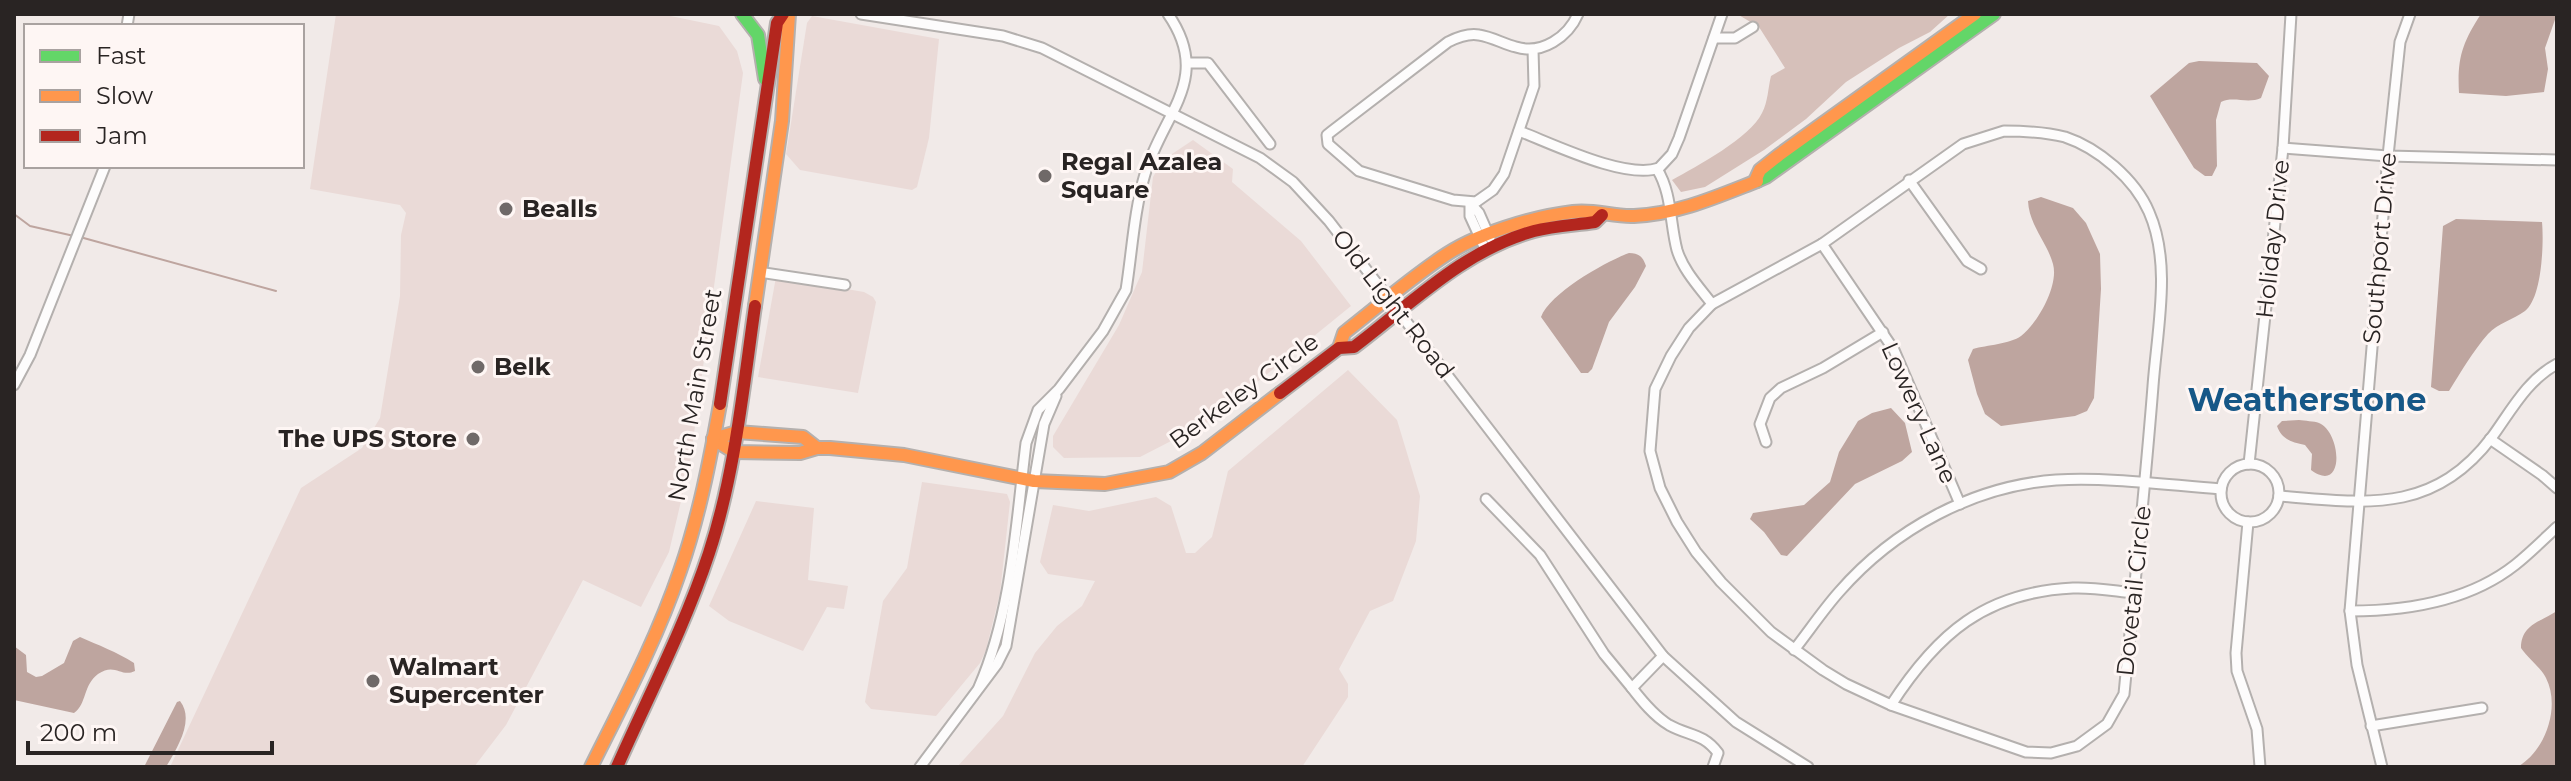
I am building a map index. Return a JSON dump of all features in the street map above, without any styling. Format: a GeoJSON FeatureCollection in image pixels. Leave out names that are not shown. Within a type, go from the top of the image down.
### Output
{"type":"FeatureCollection","features":[{"type":"Feature","properties":{"kind":"street"},"geometry":{"type":"LineString","coordinates":[[742,14],[749,19],[759,38],[767,102]]}},
{"type":"Feature","properties":{"kind":"street","name":"North Main Street"},"geometry":{"type":"LineString","coordinates":[[591,767],[624,702],[673,589],[699,507],[713,439],[777,23],[783,14]]}},
{"type":"Feature","properties":{"kind":"street","name":"North Main Street"},"geometry":{"type":"LineString","coordinates":[[617,767],[695,592],[710,550],[734,452],[782,121],[789,14]]}},
{"type":"Feature","properties":{"kind":"street","name":"Old Light Road"},"geometry":{"type":"LineString","coordinates":[[861,14],[957,27],[1027,42],[1260,158],[1293,182],[1329,221],[1663,656],[1736,722],[1808,767]]}},
{"type":"Feature","properties":{"kind":"street"},"geometry":{"type":"LineString","coordinates":[[920,767],[997,664],[1006,646],[1028,479],[1044,424],[1059,389],[1103,331],[1126,290],[1144,176],[1184,89],[1187,63],[1182,37],[1168,14]]}},
{"type":"Feature","properties":{"kind":"street"},"geometry":{"type":"LineString","coordinates":[[1578,14],[1561,37],[1533,49],[1516,48],[1479,35],[1461,36],[1448,42],[1327,135],[1328,144],[1359,171],[1437,196],[1470,203],[1479,213],[1487,242],[1552,215],[1593,211],[1602,215],[1633,216],[1670,212],[1689,208],[1766,177],[1994,14]]}},
{"type":"Feature","properties":{"kind":"street"},"geometry":{"type":"LineString","coordinates":[[1519,131],[1613,166],[1637,171],[1657,169],[1672,154],[1679,138],[1722,14]]}},
{"type":"Feature","properties":{"kind":"street"},"geometry":{"type":"LineString","coordinates":[[1755,181],[1760,170],[1779,155],[1975,14]]}},
{"type":"Feature","properties":{"kind":"street","name":"Holiday Drive"},"geometry":{"type":"LineString","coordinates":[[2249,464],[2283,148],[2291,14]]}},
{"type":"Feature","properties":{"kind":"street","name":"Southport Drive"},"geometry":{"type":"LineString","coordinates":[[2382,767],[2357,665],[2350,611],[2388,156],[2400,42],[2410,14]]}},
{"type":"Feature","properties":{"kind":"street"},"geometry":{"type":"LineString","coordinates":[[1714,38],[1735,38],[1753,27]]}},
{"type":"Feature","properties":{"kind":"street"},"geometry":{"type":"LineString","coordinates":[[1470,203],[1487,195],[1498,183],[1534,86],[1533,49]]}},
{"type":"Feature","properties":{"kind":"street"},"geometry":{"type":"LineString","coordinates":[[1187,63],[1208,63],[1270,144]]}},
{"type":"Feature","properties":{"kind":"street","name":"Dovetail Circle"},"geometry":{"type":"LineString","coordinates":[[2004,131],[2065,137],[2108,161],[2124,176],[2149,209],[2158,237],[2162,273],[2124,694],[2107,724],[2077,746],[2051,753],[2026,752],[1891,705],[1846,684],[1794,650],[1747,610],[1696,552],[1677,522],[1660,488],[1650,451],[1655,389],[1671,356],[1689,328],[1712,304],[1822,244],[1963,144],[2004,131]]}},
{"type":"Feature","properties":{"kind":"street"},"geometry":{"type":"LineString","coordinates":[[2283,148],[2388,156],[2557,160]]}},
{"type":"Feature","properties":{"kind":"street"},"geometry":{"type":"LineString","coordinates":[[14,385],[30,355],[104,168]]}},
{"type":"Feature","properties":{"kind":"street"},"geometry":{"type":"LineString","coordinates":[[1657,169],[1666,187],[1683,265],[1712,304]]}},
{"type":"Feature","properties":{"kind":"street"},"geometry":{"type":"LineString","coordinates":[[1909,180],[1967,261],[1981,269]]}},
{"type":"Feature","properties":{"kind":"street","name":"Berkeley Circle"},"geometry":{"type":"LineString","coordinates":[[734,452],[800,453],[817,448],[904,455],[1028,479],[1105,484],[1169,472],[1237,428],[1339,348],[1344,333],[1443,256],[1487,242]]}},
{"type":"Feature","properties":{"kind":"street","name":"Berkeley Circle"},"geometry":{"type":"LineString","coordinates":[[1339,348],[1354,347],[1487,242]]}},
{"type":"Feature","properties":{"kind":"street","name":"Lowery Lane"},"geometry":{"type":"LineString","coordinates":[[1822,244],[1883,332],[1904,370],[1960,504]]}},
{"type":"Feature","properties":{"kind":"street"},"geometry":{"type":"LineString","coordinates":[[759,272],[845,285]]}},
{"type":"Feature","properties":{"kind":"street"},"geometry":{"type":"LineString","coordinates":[[1766,442],[1760,424],[1770,398],[1781,388],[1823,368],[1883,332]]}},
{"type":"Feature","properties":{"kind":"street"},"geometry":{"type":"LineString","coordinates":[[2279,496],[2390,501],[2429,490],[2463,468],[2490,439],[2521,395],[2557,364]]}},
{"type":"Feature","properties":{"kind":"street","name":"Berkeley Circle"},"geometry":{"type":"LineString","coordinates":[[713,439],[737,432],[803,437],[817,448]]}},
{"type":"Feature","properties":{"kind":"street"},"geometry":{"type":"LineString","coordinates":[[713,439],[734,452]]}},
{"type":"Feature","properties":{"kind":"street"},"geometry":{"type":"LineString","coordinates":[[2490,439],[2557,488]]}},
{"type":"Feature","properties":{"kind":"street"},"geometry":{"type":"LineString","coordinates":[[2249,464],[2263,467],[2273,475],[2279,496],[2266,516],[2248,522],[2236,518],[2226,509],[2221,489],[2227,474],[2238,466],[2249,464]]}},
{"type":"Feature","properties":{"kind":"street"},"geometry":{"type":"LineString","coordinates":[[1794,650],[1838,592],[1867,564],[1916,526],[1960,504],[2023,484],[2059,480],[2221,489]]}},
{"type":"Feature","properties":{"kind":"street"},"geometry":{"type":"LineString","coordinates":[[1486,499],[1540,555],[1604,654],[1646,706],[1667,724],[1708,740],[1718,753],[1713,767]]}},
{"type":"Feature","properties":{"kind":"street"},"geometry":{"type":"LineString","coordinates":[[2248,522],[2236,653],[2237,671],[2257,729],[2260,767]]}},
{"type":"Feature","properties":{"kind":"street"},"geometry":{"type":"LineString","coordinates":[[2350,611],[2418,607],[2470,591],[2513,567],[2557,527]]}},
{"type":"Feature","properties":{"kind":"street"},"geometry":{"type":"LineString","coordinates":[[1891,705],[1916,666],[1942,639],[1996,605],[2029,593],[2075,588],[2134,593]]}},
{"type":"Feature","properties":{"kind":"street"},"geometry":{"type":"LineString","coordinates":[[1632,688],[1663,656]]}},
{"type":"Feature","properties":{"kind":"street"},"geometry":{"type":"LineString","coordinates":[[2371,726],[2482,708]]}},
{"type":"Feature","properties":{"kind":"shaded area"},"geometry":{"type":"Polygon","coordinates":[[[336,14],[661,14],[719,26],[737,51],[743,73],[690,463],[669,552],[641,607],[583,580],[506,725],[474,767],[170,767],[301,488],[362,448],[380,418],[400,296],[401,235],[406,213],[400,205],[310,189],[336,14]]]}},
{"type":"Feature","properties":{"kind":"shaded area"},"geometry":{"type":"Polygon","coordinates":[[[1737,14],[1950,14],[1930,32],[1846,82],[1806,119],[1764,150],[1705,187],[1681,192],[1672,180],[1722,151],[1746,132],[1764,109],[1771,76],[1785,68],[1759,27],[1737,14]]]}},
{"type":"Feature","properties":{"kind":"shaded area"},"geometry":{"type":"Polygon","coordinates":[[[2481,14],[2557,14],[2545,48],[2548,69],[2544,92],[2506,96],[2459,93],[2462,52],[2481,14]]]}},
{"type":"Feature","properties":{"kind":"shaded area"},"geometry":{"type":"Polygon","coordinates":[[[812,16],[939,39],[929,138],[917,187],[912,190],[800,170],[786,154],[807,23],[812,16]]]}},
{"type":"Feature","properties":{"kind":"shaded area"},"geometry":{"type":"Polygon","coordinates":[[[2189,63],[2257,63],[2269,76],[2261,98],[2221,102],[2216,120],[2217,166],[2212,176],[2205,176],[2194,168],[2150,96],[2189,63]]]}},
{"type":"Feature","properties":{"kind":"shaded area"},"geometry":{"type":"Polygon","coordinates":[[[1193,140],[1233,169],[1232,182],[1301,241],[1351,306],[1208,422],[1140,457],[1064,458],[1053,447],[1053,436],[1119,325],[1142,272],[1153,177],[1163,160],[1193,140]]]}},
{"type":"Feature","properties":{"kind":"shaded area"},"geometry":{"type":"Polygon","coordinates":[[[2041,197],[2073,208],[2086,223],[2100,254],[2101,289],[2094,398],[2087,411],[2075,416],[2001,426],[1985,414],[1968,360],[1973,349],[2005,343],[2021,336],[2046,303],[2053,282],[2053,264],[2031,218],[2028,201],[2041,197]]]}},
{"type":"Feature","properties":{"kind":"shaded area"},"geometry":{"type":"Polygon","coordinates":[[[2456,219],[2542,222],[2542,256],[2531,304],[2525,311],[2492,330],[2472,354],[2449,391],[2439,391],[2431,387],[2443,226],[2456,219]]]}},
{"type":"Feature","properties":{"kind":"shaded area"},"geometry":{"type":"Polygon","coordinates":[[[1629,253],[1640,256],[1646,266],[1609,322],[1592,369],[1581,373],[1541,317],[1566,289],[1606,263],[1629,253]]]}},
{"type":"Feature","properties":{"kind":"shaded area"},"geometry":{"type":"Polygon","coordinates":[[[776,277],[864,292],[873,297],[876,302],[858,393],[758,377],[776,277]]]}},
{"type":"Feature","properties":{"kind":"shaded area"},"geometry":{"type":"Polygon","coordinates":[[[1348,370],[1397,420],[1420,496],[1416,541],[1393,601],[1370,611],[1339,669],[1348,684],[1348,697],[1302,767],[957,767],[1003,716],[1035,653],[1057,626],[1082,606],[1095,581],[1048,574],[1040,562],[1053,505],[1089,511],[1156,497],[1171,506],[1186,553],[1195,553],[1212,537],[1228,471],[1348,370]]]}},
{"type":"Feature","properties":{"kind":"shaded area"},"geometry":{"type":"Polygon","coordinates":[[[1891,408],[1905,423],[1912,452],[1902,461],[1855,484],[1787,556],[1781,555],[1750,519],[1753,513],[1804,505],[1830,482],[1839,452],[1858,421],[1891,408]]]}},
{"type":"Feature","properties":{"kind":"shaded area"},"geometry":{"type":"Polygon","coordinates":[[[2282,421],[2319,423],[2327,429],[2336,449],[2335,469],[2330,475],[2322,476],[2311,470],[2312,454],[2305,445],[2292,441],[2279,431],[2277,426],[2282,421]]]}},
{"type":"Feature","properties":{"kind":"shaded area"},"geometry":{"type":"Polygon","coordinates":[[[922,482],[1007,494],[1010,502],[1000,593],[986,650],[980,663],[936,716],[871,709],[865,702],[883,601],[907,568],[922,482]]]}},
{"type":"Feature","properties":{"kind":"shaded area"},"geometry":{"type":"Polygon","coordinates":[[[756,501],[814,508],[808,580],[848,586],[844,609],[827,607],[803,651],[729,621],[709,606],[756,501]]]}},
{"type":"Feature","properties":{"kind":"shaded area"},"geometry":{"type":"Polygon","coordinates":[[[2557,611],[2557,767],[2517,767],[2527,760],[2542,740],[2548,728],[2552,702],[2546,678],[2521,648],[2522,640],[2528,629],[2557,611]]]}},
{"type":"Feature","properties":{"kind":"shaded area"},"geometry":{"type":"Polygon","coordinates":[[[80,637],[134,663],[135,671],[126,673],[109,669],[98,674],[74,713],[14,700],[14,646],[26,655],[27,672],[36,677],[64,663],[73,641],[80,637]]]}},
{"type":"Feature","properties":{"kind":"shaded area"},"geometry":{"type":"Polygon","coordinates":[[[180,701],[186,717],[175,751],[166,767],[144,767],[177,702],[180,701]]]}},
{"type":"Feature","properties":{"kind":"waterway"},"geometry":{"type":"LineString","coordinates":[[14,214],[30,226],[74,236]]}},
{"type":"Feature","properties":{"kind":"waterway"},"geometry":{"type":"LineString","coordinates":[[80,237],[276,291]]}},
{"type":"Feature","properties":{"kind":"traffic: fast"},"geometry":{"type":"LineString","coordinates":[[742,14],[758,35],[765,79]]}},
{"type":"Feature","properties":{"kind":"traffic: fast"},"geometry":{"type":"LineString","coordinates":[[1757,181],[1994,14]]}},
{"type":"Feature","properties":{"kind":"traffic: slow"},"geometry":{"type":"LineString","coordinates":[[755,306],[782,121],[789,14]]}},
{"type":"Feature","properties":{"kind":"traffic: slow"},"geometry":{"type":"LineString","coordinates":[[1755,181],[1760,170],[1779,155],[1975,14]]}},
{"type":"Feature","properties":{"kind":"traffic: slow"},"geometry":{"type":"LineString","coordinates":[[1339,348],[1344,333],[1404,285],[1455,249],[1487,234],[1522,222],[1573,212],[1634,216],[1666,212],[1697,204],[1757,181]]}},
{"type":"Feature","properties":{"kind":"traffic: slow"},"geometry":{"type":"LineString","coordinates":[[713,439],[734,452],[800,453],[830,448],[904,455],[1034,481],[1105,484],[1169,472],[1202,453],[1280,393]]}},
{"type":"Feature","properties":{"kind":"traffic: slow"},"geometry":{"type":"LineString","coordinates":[[591,767],[650,646],[680,571],[698,509],[720,404]]}},
{"type":"Feature","properties":{"kind":"traffic: slow"},"geometry":{"type":"LineString","coordinates":[[713,439],[737,432],[803,437],[817,448]]}},
{"type":"Feature","properties":{"kind":"traffic: jam"},"geometry":{"type":"LineString","coordinates":[[720,404],[777,23],[783,14]]}},
{"type":"Feature","properties":{"kind":"traffic: jam"},"geometry":{"type":"LineString","coordinates":[[1280,393],[1339,348],[1354,347],[1439,280],[1484,251],[1534,231],[1595,222],[1602,215]]}},
{"type":"Feature","properties":{"kind":"traffic: jam"},"geometry":{"type":"LineString","coordinates":[[617,767],[689,607],[718,523],[737,431],[755,306]]}},
{"type":"Feature","properties":{"kind":"place","name":"Regal Azalea Square"},"geometry":{"type":"Point","coordinates":[1045,176]}},
{"type":"Feature","properties":{"kind":"place","name":"Bealls"},"geometry":{"type":"Point","coordinates":[506,209]}},
{"type":"Feature","properties":{"kind":"place","name":"Belk"},"geometry":{"type":"Point","coordinates":[478,367]}},
{"type":"Feature","properties":{"kind":"place","name":"The UPS Store"},"geometry":{"type":"Point","coordinates":[473,439]}},
{"type":"Feature","properties":{"kind":"place","name":"Walmart Supercenter"},"geometry":{"type":"Point","coordinates":[373,681]}},
{"type":"Feature","properties":{"kind":"district","name":"Weatherstone"},"geometry":{"type":"Point","coordinates":[2307,400]}}]}
